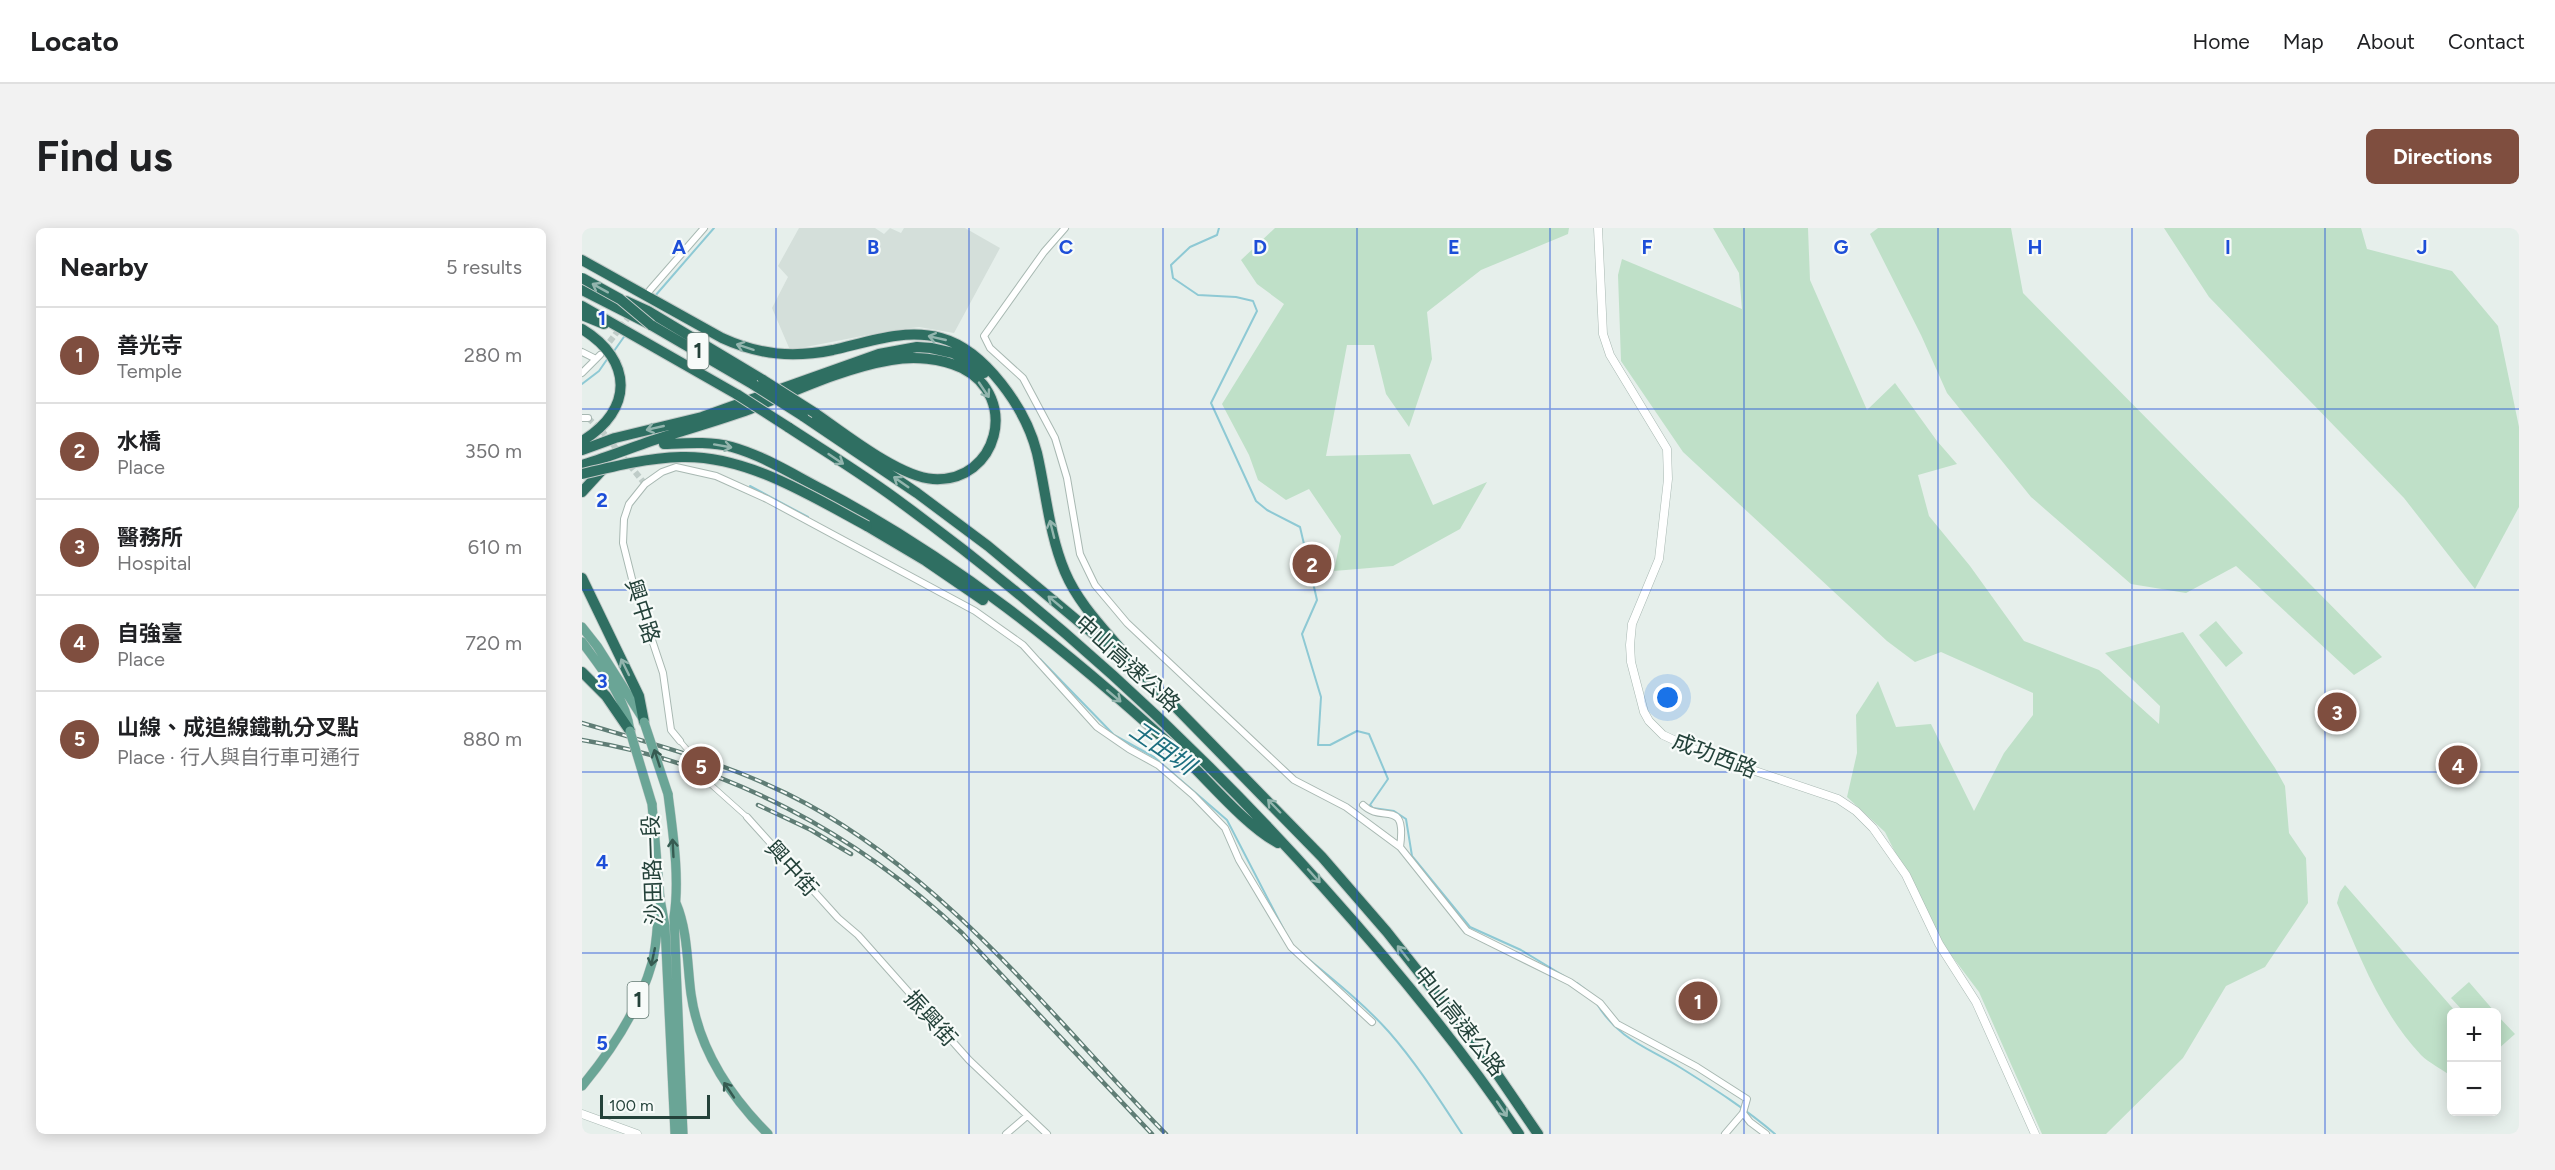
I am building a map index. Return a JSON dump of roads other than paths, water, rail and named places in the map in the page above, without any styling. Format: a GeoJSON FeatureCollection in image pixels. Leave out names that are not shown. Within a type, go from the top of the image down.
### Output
{"type":"FeatureCollection","features":[{"type":"Feature","properties":{"kind":"highway"},"geometry":{"type":"LineString","coordinates":[[582,260],[652,296],[743,348],[786,355],[830,350],[904,335],[940,338],[973,353],[987,367],[1029,430],[1036,451],[1047,507],[1066,573],[1091,615],[1151,682]]}},
{"type":"Feature","properties":{"kind":"highway","name":"中山高速公路"},"geometry":{"type":"LineString","coordinates":[[582,278],[620,299],[643,317]]}},
{"type":"Feature","properties":{"kind":"highway","name":"中山高速公路"},"geometry":{"type":"LineString","coordinates":[[582,290],[643,317],[758,382],[803,416],[917,493],[988,546],[1151,682],[1281,813],[1336,873],[1482,1052],[1538,1134]]}},
{"type":"Feature","properties":{"kind":"highway"},"geometry":{"type":"LineString","coordinates":[[620,299],[643,317]]}},
{"type":"Feature","properties":{"kind":"highway","name":"中山高速公路"},"geometry":{"type":"LineString","coordinates":[[582,306],[738,395],[902,502],[1108,669],[1186,742],[1289,849],[1365,933],[1468,1061],[1519,1134]]}},
{"type":"Feature","properties":{"kind":"highway","name":"中山高速公路"},"geometry":{"type":"LineString","coordinates":[[582,315],[599,323],[624,330]]}},
{"type":"Feature","properties":{"kind":"highway"},"geometry":{"type":"LineString","coordinates":[[582,329],[604,356],[621,384],[617,407],[604,425],[582,441]]}},
{"type":"Feature","properties":{"kind":"highway"},"geometry":{"type":"LineString","coordinates":[[582,450],[615,438],[702,417],[845,365],[879,354],[908,349],[931,348],[953,353],[972,363],[1003,389]]}},
{"type":"Feature","properties":{"kind":"highway"},"geometry":{"type":"LineString","coordinates":[[582,465],[736,414],[868,365],[892,360],[914,358],[952,363],[975,377],[990,397],[996,423],[990,449],[980,462],[967,473],[952,478],[931,479],[911,474],[882,458],[815,413],[758,382]]}},
{"type":"Feature","properties":{"kind":"highway"},"geometry":{"type":"LineString","coordinates":[[582,492],[609,462],[706,430],[736,414]]}},
{"type":"Feature","properties":{"kind":"highway"},"geometry":{"type":"LineString","coordinates":[[664,444],[702,443],[734,448],[761,459],[855,508],[935,556],[1034,628],[1175,748],[1260,831],[1289,849]]}},
{"type":"Feature","properties":{"kind":"highway"},"geometry":{"type":"LineString","coordinates":[[582,474],[652,459],[683,457],[739,466],[770,477],[867,526],[953,579],[1084,670]]}},
{"type":"Feature","properties":{"kind":"highway"},"geometry":{"type":"LineString","coordinates":[[582,578],[639,696],[645,722]]}},
{"type":"Feature","properties":{"kind":"highway"},"geometry":{"type":"LineString","coordinates":[[582,672],[606,696],[630,731]]}},
{"type":"Feature","properties":{"kind":"main road","name":"沙田路一段"},"geometry":{"type":"LineString","coordinates":[[582,627],[604,656],[645,722],[668,794],[676,903],[674,917],[675,1134]]}},
{"type":"Feature","properties":{"kind":"main road","name":"沙田路一段"},"geometry":{"type":"LineString","coordinates":[[582,642],[629,719],[630,731],[652,804],[683,1134]]}},
{"type":"Feature","properties":{"kind":"main road","name":"沙田路一段"},"geometry":{"type":"LineString","coordinates":[[582,1086],[599,1066],[627,1023],[640,997],[653,962],[660,899]]}},
{"type":"Feature","properties":{"kind":"main road"},"geometry":{"type":"LineString","coordinates":[[676,903],[682,917],[691,997],[705,1043],[725,1085],[742,1108],[768,1134]]}},
{"type":"Feature","properties":{"kind":"street"},"geometry":{"type":"LineString","coordinates":[[652,296],[704,228]]}},
{"type":"Feature","properties":{"kind":"street"},"geometry":{"type":"LineString","coordinates":[[1065,228],[1044,252],[984,336],[990,348],[1023,378],[1055,438],[1067,478],[1080,554],[1095,585],[1127,623],[1294,780],[1346,807],[1400,848],[1467,931],[1570,982],[1600,1003],[1617,1024],[1697,1067],[1747,1099],[1744,1110],[1725,1134]]}},
{"type":"Feature","properties":{"kind":"street","name":"成功西路"},"geometry":{"type":"LineString","coordinates":[[1598,228],[1603,334],[1610,355],[1667,449],[1668,479],[1659,559],[1632,624],[1630,645],[1631,662],[1644,712],[1649,721],[1663,735],[1702,753],[1838,799],[1856,811],[1873,828],[1906,875],[1939,944],[1976,1002],[2035,1134]]}},
{"type":"Feature","properties":{"kind":"street"},"geometry":{"type":"LineString","coordinates":[[582,352],[604,356]]}},
{"type":"Feature","properties":{"kind":"street"},"geometry":{"type":"LineString","coordinates":[[582,373],[604,356]]}},
{"type":"Feature","properties":{"kind":"street","name":"興中路"},"geometry":{"type":"LineString","coordinates":[[680,741],[671,730],[663,673],[633,583],[623,543],[624,519],[629,504],[645,484],[676,467],[716,476],[767,499],[975,610],[1023,645],[1097,727],[1158,765],[1193,795],[1224,828],[1239,860],[1291,947],[1372,1022]]}},
{"type":"Feature","properties":{"kind":"street"},"geometry":{"type":"LineString","coordinates":[[680,741],[698,761],[710,783],[747,817]]}},
{"type":"Feature","properties":{"kind":"street"},"geometry":{"type":"LineString","coordinates":[[1363,805],[1371,812],[1396,816],[1402,826],[1400,848]]}},
{"type":"Feature","properties":{"kind":"street","name":"興中街"},"geometry":{"type":"LineString","coordinates":[[747,817],[838,918]]}},
{"type":"Feature","properties":{"kind":"street","name":"振興街"},"geometry":{"type":"LineString","coordinates":[[838,918],[858,935],[969,1060],[1047,1134]]}},
{"type":"Feature","properties":{"kind":"street"},"geometry":{"type":"LineString","coordinates":[[1744,1110],[1750,1122],[1767,1134]]}},
{"type":"Feature","properties":{"kind":"street"},"geometry":{"type":"LineString","coordinates":[[583,1115],[637,1134]]}},
{"type":"Feature","properties":{"kind":"street"},"geometry":{"type":"LineString","coordinates":[[1006,1134],[1027,1116]]}},
{"type":"Feature","properties":{"kind":"waterway"},"geometry":{"type":"LineString","coordinates":[[655,296],[714,228]]}},
{"type":"Feature","properties":{"kind":"waterway"},"geometry":{"type":"LineString","coordinates":[[1219,228],[1217,235],[1190,247],[1171,265],[1173,278],[1198,295],[1236,297],[1253,301],[1257,311],[1211,403],[1256,501],[1267,510],[1300,527],[1317,600],[1302,634],[1321,697],[1318,745],[1330,745],[1357,731],[1369,734],[1388,779],[1370,805],[1373,808],[1394,811],[1406,819],[1412,856],[1470,927],[1521,950],[1564,976]]}},
{"type":"Feature","properties":{"kind":"waterway"},"geometry":{"type":"LineString","coordinates":[[614,351],[626,334]]}},
{"type":"Feature","properties":{"kind":"waterway"},"geometry":{"type":"LineString","coordinates":[[582,384],[599,371],[608,358]]}},
{"type":"Feature","properties":{"kind":"waterway","name":"王田圳"},"geometry":{"type":"LineString","coordinates":[[750,486],[808,517]]}},
{"type":"Feature","properties":{"kind":"waterway","name":"王田圳"},"geometry":{"type":"LineString","coordinates":[[1040,659],[1114,735],[1154,757],[1227,820],[1284,930]]}},
{"type":"Feature","properties":{"kind":"waterway","name":"王田圳"},"geometry":{"type":"LineString","coordinates":[[1306,957],[1359,1002],[1389,1032],[1418,1069],[1462,1134]]}},
{"type":"Feature","properties":{"kind":"waterway"},"geometry":{"type":"LineString","coordinates":[[1577,983],[1591,994]]}},
{"type":"Feature","properties":{"kind":"waterway"},"geometry":{"type":"LineString","coordinates":[[1597,1004],[1624,1035],[1717,1091],[1775,1134]]}},
{"type":"Feature","properties":{"kind":"tunnel"},"geometry":{"type":"LineString","coordinates":[[604,349],[631,314]]}},
{"type":"Feature","properties":{"kind":"tunnel"},"geometry":{"type":"LineString","coordinates":[[588,418],[602,431],[645,484]]}},
{"type":"Feature","properties":{"kind":"railway"},"geometry":{"type":"LineString","coordinates":[[582,723],[725,767],[780,790],[860,836],[909,873],[955,913],[1041,1000],[1166,1134]]}},
{"type":"Feature","properties":{"kind":"railway"},"geometry":{"type":"LineString","coordinates":[[582,740],[636,751],[688,766],[738,785],[787,808],[833,834],[878,864],[962,933],[1152,1134]]}},
{"type":"Feature","properties":{"kind":"railway"},"geometry":{"type":"LineString","coordinates":[[758,805],[811,830],[851,854]]}},
{"type":"Feature","properties":{"kind":"place","name":"水橋"},"geometry":{"type":"Point","coordinates":[1312,564]}},
{"type":"Feature","properties":{"kind":"place","name":"醫務所"},"geometry":{"type":"Point","coordinates":[2337,712]}},
{"type":"Feature","properties":{"kind":"place","name":"自強臺"},"geometry":{"type":"Point","coordinates":[2458,765]}},
{"type":"Feature","properties":{"kind":"place","name":"山線、成追線鐵軌分叉點"},"geometry":{"type":"Point","coordinates":[701,766]}},
{"type":"Feature","properties":{"kind":"place","name":"善光寺"},"geometry":{"type":"Point","coordinates":[1698,1001]}}]}
